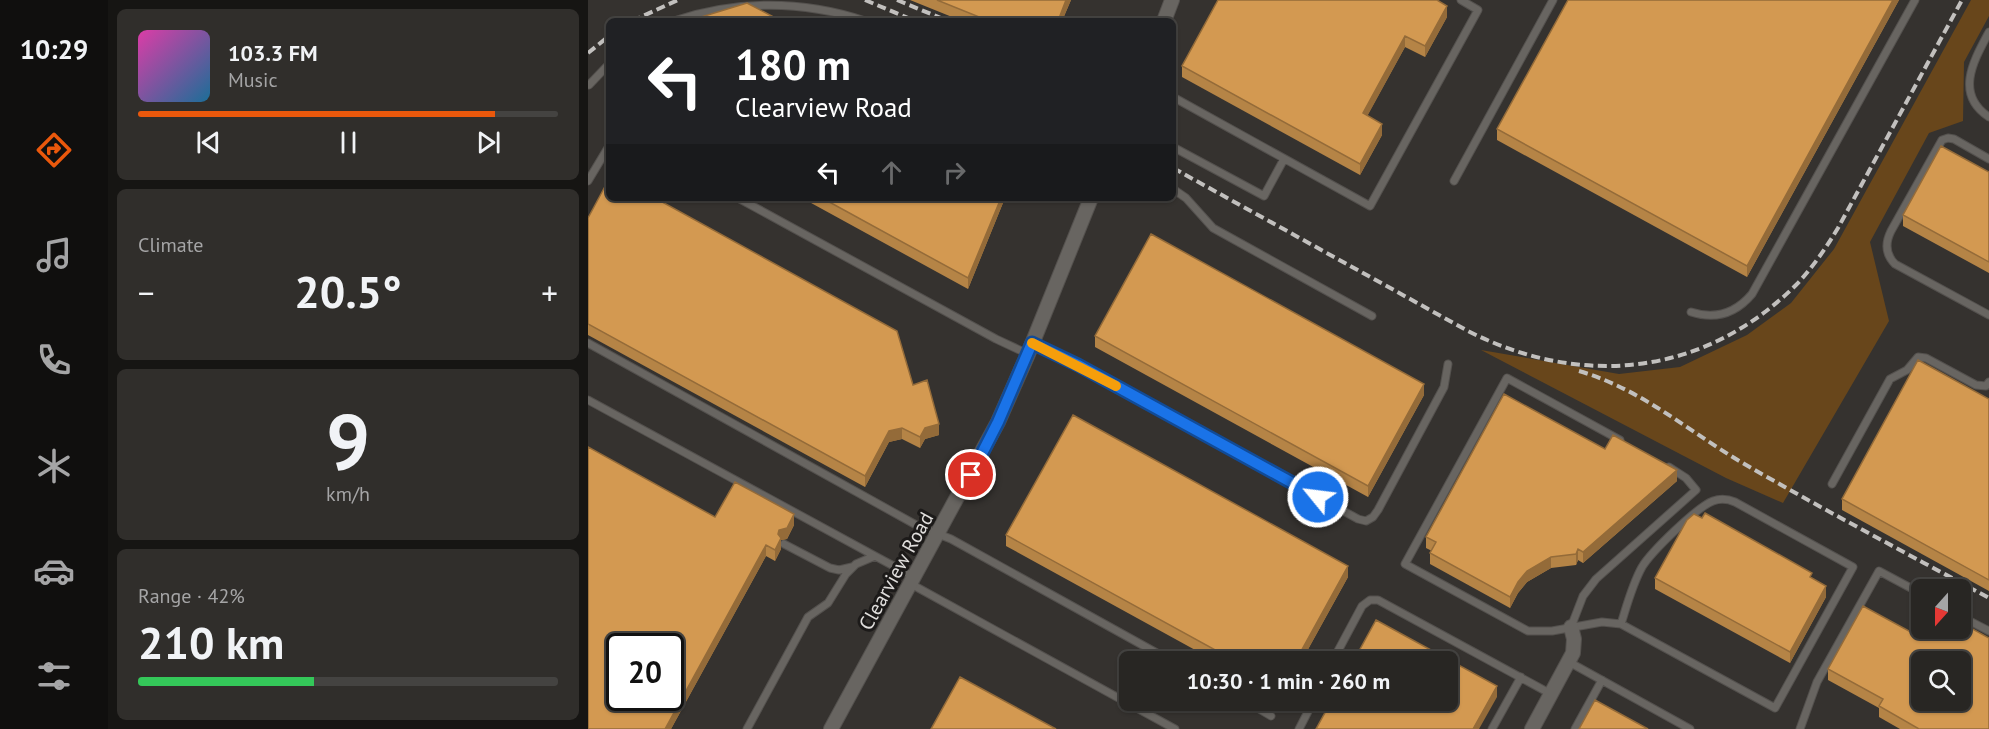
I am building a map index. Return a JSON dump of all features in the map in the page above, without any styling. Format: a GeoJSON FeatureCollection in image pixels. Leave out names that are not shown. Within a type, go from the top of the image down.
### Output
{"type":"FeatureCollection","features":[{"type":"Feature","properties":{"kind":"street"},"geometry":{"type":"LineString","coordinates":[[1165,18],[1172,0]]}},
{"type":"Feature","properties":{"kind":"street","name":"Clearview Road"},"geometry":{"type":"LineString","coordinates":[[831,729],[989,440],[1030,349],[1090,201]]}},
{"type":"Feature","properties":{"kind":"street"},"geometry":{"type":"LineString","coordinates":[[1532,729],[1569,662],[1574,646],[1571,627]]}},
{"type":"Feature","properties":{"kind":"lane"},"geometry":{"type":"LineString","coordinates":[[1176,99],[1370,206],[1478,10],[1461,0]]}},
{"type":"Feature","properties":{"kind":"lane"},"geometry":{"type":"LineString","coordinates":[[1454,181],[1553,0]]}},
{"type":"Feature","properties":{"kind":"lane"},"geometry":{"type":"LineString","coordinates":[[1691,312],[1705,316],[1719,316],[1738,307],[1752,294],[1915,0]]}},
{"type":"Feature","properties":{"kind":"lane"},"geometry":{"type":"LineString","coordinates":[[683,18],[715,7],[743,2],[769,1],[821,6],[856,18]]}},
{"type":"Feature","properties":{"kind":"lane"},"geometry":{"type":"LineString","coordinates":[[1989,32],[1972,64],[1969,82],[1975,102],[1989,117]]}},
{"type":"Feature","properties":{"kind":"lane"},"geometry":{"type":"LineString","coordinates":[[589,86],[606,67]]}},
{"type":"Feature","properties":{"kind":"lane"},"geometry":{"type":"LineString","coordinates":[[1989,159],[1954,140],[1945,138],[1937,146],[1891,231],[1887,246],[1889,256],[1895,264],[1989,315]]}},
{"type":"Feature","properties":{"kind":"lane"},"geometry":{"type":"LineString","coordinates":[[1176,149],[1264,196],[1284,159]]}},
{"type":"Feature","properties":{"kind":"lane"},"geometry":{"type":"LineString","coordinates":[[588,181],[606,151]]}},
{"type":"Feature","properties":{"kind":"lane"},"geometry":{"type":"LineString","coordinates":[[1176,191],[1186,198],[1212,228],[1372,316]]}},
{"type":"Feature","properties":{"kind":"lane"},"geometry":{"type":"LineString","coordinates":[[743,201],[996,339],[1078,365],[1358,519],[1366,521],[1378,510],[1444,387],[1448,364]]}},
{"type":"Feature","properties":{"kind":"lane"},"geometry":{"type":"LineString","coordinates":[[588,343],[918,526],[951,539],[1153,651]]}},
{"type":"Feature","properties":{"kind":"lane"},"geometry":{"type":"LineString","coordinates":[[1832,484],[1890,379],[1907,370],[1918,357],[1926,358],[1976,385],[1986,386],[1989,382]]}},
{"type":"Feature","properties":{"kind":"lane"},"geometry":{"type":"LineString","coordinates":[[1621,624],[1638,576],[1651,555],[1714,500],[1731,500],[1853,567],[1775,708],[1621,624],[1602,622],[1542,632],[1523,629],[1405,564],[1507,378],[1628,445]]}},
{"type":"Feature","properties":{"kind":"lane"},"geometry":{"type":"LineString","coordinates":[[588,400],[874,556],[1175,729]]}},
{"type":"Feature","properties":{"kind":"lane"},"geometry":{"type":"LineString","coordinates":[[1571,627],[1583,596],[1596,579],[1696,490],[1683,476],[1659,462]]}},
{"type":"Feature","properties":{"kind":"lane"},"geometry":{"type":"LineString","coordinates":[[784,544],[830,568],[839,570],[852,567],[874,556]]}},
{"type":"Feature","properties":{"kind":"lane"},"geometry":{"type":"LineString","coordinates":[[747,729],[808,617],[828,603],[852,567]]}},
{"type":"Feature","properties":{"kind":"lane"},"geometry":{"type":"LineString","coordinates":[[1800,729],[1817,682],[1879,571],[1911,588]]}},
{"type":"Feature","properties":{"kind":"lane"},"geometry":{"type":"LineString","coordinates":[[1338,651],[1362,606],[1374,599],[1551,694]]}},
{"type":"Feature","properties":{"kind":"lane"},"geometry":{"type":"LineString","coordinates":[[1971,622],[1989,631]]}},
{"type":"Feature","properties":{"kind":"lane"},"geometry":{"type":"LineString","coordinates":[[1569,662],[1690,729]]}},
{"type":"Feature","properties":{"kind":"lane"},"geometry":{"type":"LineString","coordinates":[[1492,729],[1521,677]]}},
{"type":"Feature","properties":{"kind":"lane"},"geometry":{"type":"LineString","coordinates":[[1575,729],[1602,680]]}},
{"type":"Feature","properties":{"kind":"lane"},"geometry":{"type":"LineString","coordinates":[[1263,711],[1271,716]]}},
{"type":"Feature","properties":{"kind":"lane"},"geometry":{"type":"LineString","coordinates":[[1299,729],[1308,711]]}},
{"type":"Feature","properties":{"kind":"shaded area"},"geometry":{"type":"Polygon","coordinates":[[[1971,0],[1989,0],[1989,16],[1964,62],[1963,121],[1929,133],[1870,242],[1889,321],[1783,503],[1726,478],[1481,350],[1619,374],[1680,367],[1747,335],[1791,303],[1834,249],[1971,0]]]}},
{"type":"Feature","properties":{"kind":"building"},"geometry":{"type":"Polygon","coordinates":[[[937,0],[1066,0],[1059,18],[982,18],[937,0]]]}},
{"type":"Feature","properties":{"kind":"building"},"geometry":{"type":"Polygon","coordinates":[[[1218,0],[1437,0],[1447,6],[1425,46],[1405,36],[1363,113],[1382,124],[1360,164],[1182,66],[1218,0]]]}},
{"type":"Feature","properties":{"kind":"building"},"geometry":{"type":"Polygon","coordinates":[[[1568,0],[1893,0],[1747,266],[1497,129],[1568,0]]]}},
{"type":"Feature","properties":{"kind":"building"},"geometry":{"type":"Polygon","coordinates":[[[747,3],[775,18],[698,18],[747,3]]]}},
{"type":"Feature","properties":{"kind":"building"},"geometry":{"type":"Polygon","coordinates":[[[1941,146],[1989,172],[1989,262],[1903,215],[1941,146]]]}},
{"type":"Feature","properties":{"kind":"building"},"geometry":{"type":"Polygon","coordinates":[[[606,185],[606,201],[660,201],[897,331],[913,385],[927,380],[939,424],[925,428],[920,437],[902,428],[889,431],[865,476],[588,324],[588,218],[606,185]]]}},
{"type":"Feature","properties":{"kind":"building"},"geometry":{"type":"Polygon","coordinates":[[[827,201],[1000,201],[968,278],[827,201]]]}},
{"type":"Feature","properties":{"kind":"building"},"geometry":{"type":"Polygon","coordinates":[[[1151,234],[1424,384],[1368,486],[1095,336],[1151,234]]]}},
{"type":"Feature","properties":{"kind":"building"},"geometry":{"type":"Polygon","coordinates":[[[1918,360],[1989,399],[1989,580],[1842,499],[1918,360]]]}},
{"type":"Feature","properties":{"kind":"building"},"geometry":{"type":"Polygon","coordinates":[[[1504,394],[1605,449],[1613,435],[1677,470],[1583,552],[1578,549],[1576,554],[1551,557],[1527,571],[1510,597],[1430,553],[1436,542],[1426,537],[1504,394]]]}},
{"type":"Feature","properties":{"kind":"building"},"geometry":{"type":"Polygon","coordinates":[[[1073,415],[1348,566],[1301,651],[1217,651],[1006,535],[1073,415]]]}},
{"type":"Feature","properties":{"kind":"building"},"geometry":{"type":"Polygon","coordinates":[[[588,447],[715,517],[735,482],[794,514],[787,528],[779,530],[778,534],[781,538],[775,550],[766,545],[684,694],[684,633],[606,633],[606,711],[675,711],[665,729],[588,729],[588,447]]]}},
{"type":"Feature","properties":{"kind":"building"},"geometry":{"type":"Polygon","coordinates":[[[1705,513],[1812,573],[1810,577],[1826,586],[1790,652],[1655,578],[1687,520],[1694,514],[1702,518],[1705,513]]]}},
{"type":"Feature","properties":{"kind":"building"},"geometry":{"type":"Polygon","coordinates":[[[1863,606],[1911,632],[1911,639],[1971,639],[1971,628],[1989,638],[1989,729],[1919,729],[1879,706],[1883,699],[1828,669],[1863,606]]]}},
{"type":"Feature","properties":{"kind":"building"},"geometry":{"type":"Polygon","coordinates":[[[1376,620],[1433,651],[1359,651],[1376,620]]]}},
{"type":"Feature","properties":{"kind":"building"},"geometry":{"type":"Polygon","coordinates":[[[1458,665],[1497,686],[1473,729],[1316,729],[1326,711],[1458,711],[1458,665]]]}},
{"type":"Feature","properties":{"kind":"building"},"geometry":{"type":"Polygon","coordinates":[[[960,677],[1056,729],[931,729],[960,677]]]}},
{"type":"Feature","properties":{"kind":"building"},"geometry":{"type":"Polygon","coordinates":[[[1595,700],[1648,729],[1579,729],[1595,700]]]}},
{"type":"Feature","properties":{"kind":"railway"},"geometry":{"type":"LineString","coordinates":[[639,18],[678,0]]}},
{"type":"Feature","properties":{"kind":"railway"},"geometry":{"type":"LineString","coordinates":[[865,0],[908,18]]}},
{"type":"Feature","properties":{"kind":"railway"},"geometry":{"type":"LineString","coordinates":[[897,0],[941,18]]}},
{"type":"Feature","properties":{"kind":"railway"},"geometry":{"type":"LineString","coordinates":[[1176,170],[1468,331],[1511,349],[1555,361],[1598,366],[1641,364],[1683,355],[1723,338],[1761,315],[1803,278],[1838,228],[1962,0]]}},
{"type":"Feature","properties":{"kind":"railway"},"geometry":{"type":"LineString","coordinates":[[588,53],[606,38]]}},
{"type":"Feature","properties":{"kind":"railway"},"geometry":{"type":"LineString","coordinates":[[1579,371],[1644,399],[1741,462],[1989,598]]}},
{"type":"Feature","properties":{"kind":"slow traffic"},"geometry":{"type":"LineString","coordinates":[[1032,343],[1116,386]]}},
{"type":"Feature","properties":{"kind":"route"},"geometry":{"type":"LineString","coordinates":[[971,475],[998,422],[1032,343],[1078,365],[1318,497]]}}]}
